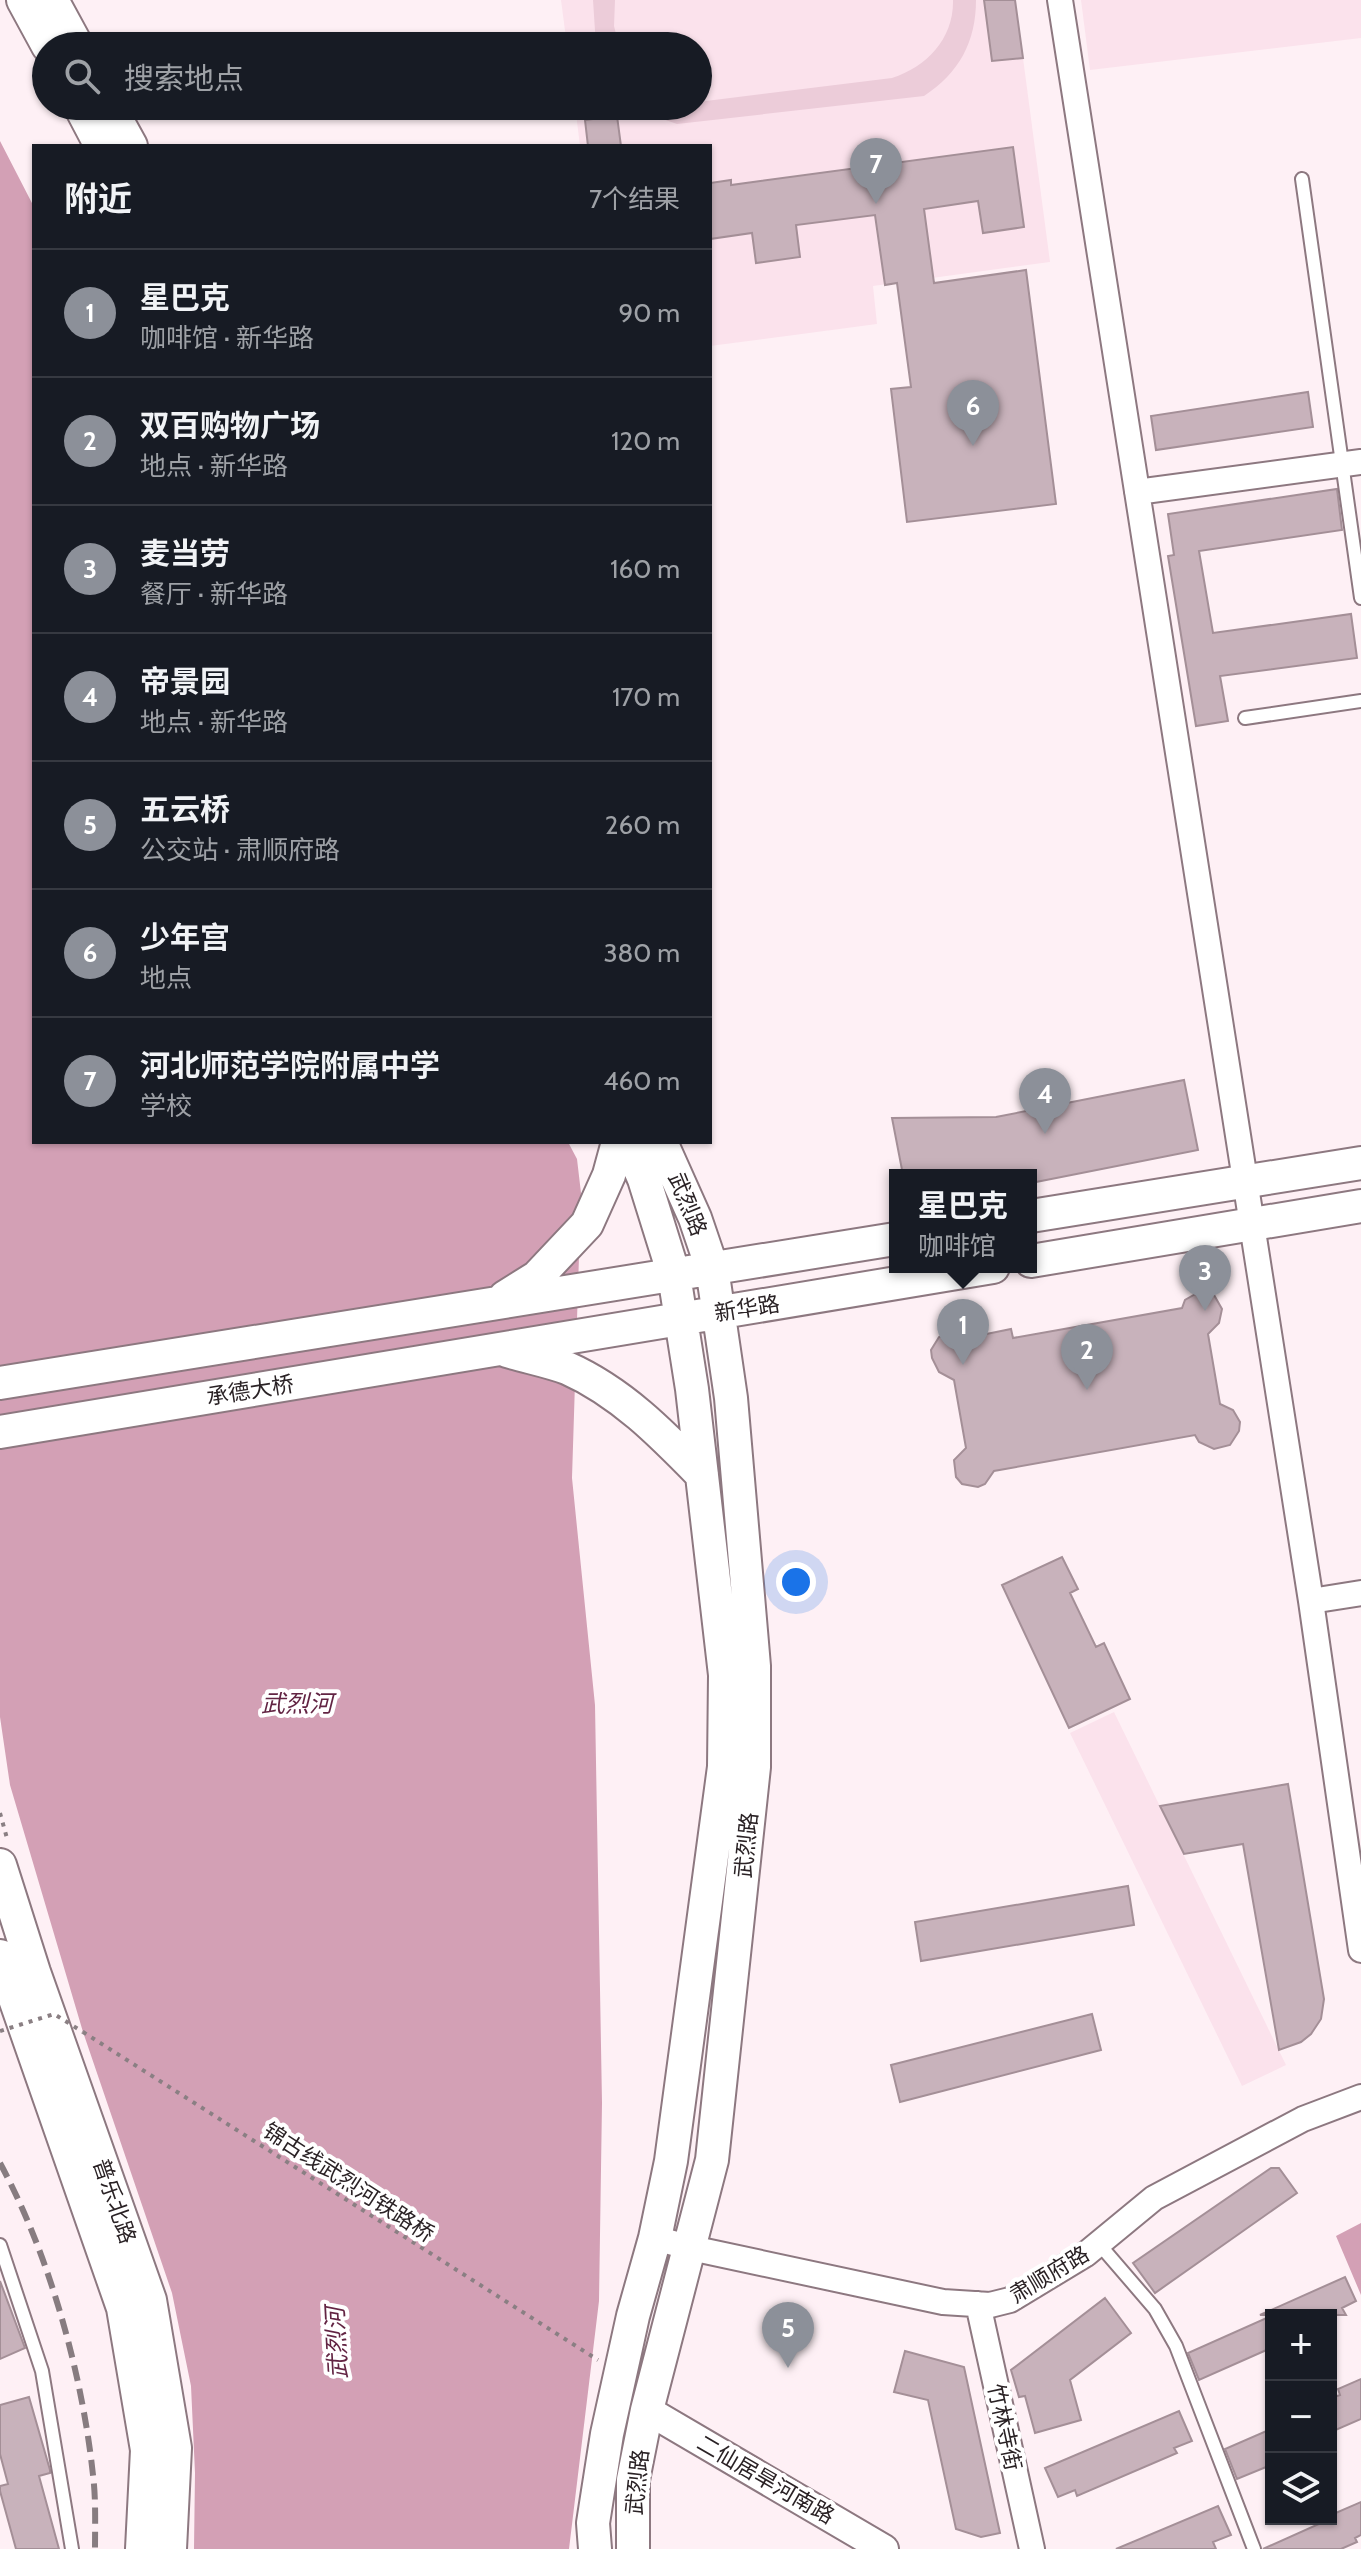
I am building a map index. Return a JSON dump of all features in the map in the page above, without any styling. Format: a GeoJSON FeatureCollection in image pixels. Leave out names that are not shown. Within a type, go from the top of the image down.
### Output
{"type":"FeatureCollection","features":[{"type":"Feature","properties":{"kind":"main road"},"geometry":{"type":"LineString","coordinates":[[23,0],[40,32]]}},
{"type":"Feature","properties":{"kind":"main road"},"geometry":{"type":"LineString","coordinates":[[52,0],[69,32]]}},
{"type":"Feature","properties":{"kind":"main road"},"geometry":{"type":"LineString","coordinates":[[87,120],[100,144]]}},
{"type":"Feature","properties":{"kind":"main road"},"geometry":{"type":"LineString","coordinates":[[117,120],[130,144]]}},
{"type":"Feature","properties":{"kind":"main road"},"geometry":{"type":"LineString","coordinates":[[0,1383],[492,1305],[537,1277],[587,1224],[609,1175],[617,1144]]}},
{"type":"Feature","properties":{"kind":"main road","name":"武烈路"},"geometry":{"type":"LineString","coordinates":[[595,2549],[593,2523],[607,2434],[671,2161],[724,1767],[725,1675],[681,1319],[674,1275],[644,1179],[629,1144]]}},
{"type":"Feature","properties":{"kind":"main road","name":"武烈路"},"geometry":{"type":"LineString","coordinates":[[633,2549],[633,2480],[647,2410],[712,2160],[754,1767],[753,1651],[731,1398],[719,1312],[712,1268],[695,1218],[662,1144]]}},
{"type":"Feature","properties":{"kind":"main road"},"geometry":{"type":"LineString","coordinates":[[1037,1215],[1361,1163]]}},
{"type":"Feature","properties":{"kind":"main road"},"geometry":{"type":"LineString","coordinates":[[1037,1260],[1361,1206]]}},
{"type":"Feature","properties":{"kind":"main road","name":"新华路"},"geometry":{"type":"LineString","coordinates":[[492,1305],[889,1240]]}},
{"type":"Feature","properties":{"kind":"main road","name":"新华路"},"geometry":{"type":"LineString","coordinates":[[500,1349],[956,1273]]}},
{"type":"Feature","properties":{"kind":"main road"},"geometry":{"type":"LineString","coordinates":[[500,1349],[566,1368],[613,1392],[702,1475]]}},
{"type":"Feature","properties":{"kind":"main road","name":"承德大桥"},"geometry":{"type":"LineString","coordinates":[[0,1432],[500,1349]]}},
{"type":"Feature","properties":{"kind":"main road","name":"普乐北路"},"geometry":{"type":"LineString","coordinates":[[0,1865],[15,2007],[150,2300],[175,2448],[170,2549]]}},
{"type":"Feature","properties":{"kind":"main road"},"geometry":{"type":"LineString","coordinates":[[0,1949],[15,2007]]}},
{"type":"Feature","properties":{"kind":"main road","name":"普乐北路"},"geometry":{"type":"LineString","coordinates":[[0,1956],[15,2007],[123,2308],[147,2450],[142,2549]]}},
{"type":"Feature","properties":{"kind":"street"},"geometry":{"type":"LineString","coordinates":[[1060,0],[1311,1601],[1361,1950]]}},
{"type":"Feature","properties":{"kind":"street"},"geometry":{"type":"LineString","coordinates":[[1137,492],[1351,464]]}},
{"type":"Feature","properties":{"kind":"street"},"geometry":{"type":"LineString","coordinates":[[1311,1601],[1361,1593]]}},
{"type":"Feature","properties":{"kind":"street","name":"肃顺府路"},"geometry":{"type":"LineString","coordinates":[[655,2238],[943,2302],[990,2305],[1010,2300],[1043,2282],[1099,2244],[1154,2198],[1279,2130],[1359,2102]]}},
{"type":"Feature","properties":{"kind":"street","name":"竹林寺街"},"geometry":{"type":"LineString","coordinates":[[978,2304],[1032,2549]]}},
{"type":"Feature","properties":{"kind":"street","name":"二仙居旱河南路"},"geometry":{"type":"LineString","coordinates":[[647,2410],[884,2549]]}},
{"type":"Feature","properties":{"kind":"lane"},"geometry":{"type":"LineString","coordinates":[[1302,179],[1351,464],[1361,598]]}},
{"type":"Feature","properties":{"kind":"lane"},"geometry":{"type":"LineString","coordinates":[[1245,718],[1361,701]]}},
{"type":"Feature","properties":{"kind":"lane"},"geometry":{"type":"LineString","coordinates":[[1099,2244],[1155,2309],[1176,2346],[1254,2549]]}},
{"type":"Feature","properties":{"kind":"lane"},"geometry":{"type":"LineString","coordinates":[[0,2245],[42,2371],[72,2549]]}},
{"type":"Feature","properties":{"kind":"path","name":"锦古线武烈河铁路桥"},"geometry":{"type":"LineString","coordinates":[[15,2007],[54,2014],[598,2360]]}},
{"type":"Feature","properties":{"kind":"shaded area"},"geometry":{"type":"Polygon","coordinates":[[[561,0],[984,0],[992,61],[1023,58],[1050,262],[873,286],[877,324],[712,346],[712,144],[580,144],[577,120],[712,120],[712,32],[565,32],[561,0]]]}},
{"type":"Feature","properties":{"kind":"shaded area"},"geometry":{"type":"Polygon","coordinates":[[[593,0],[615,0],[616,32],[595,32],[593,0]]]}},
{"type":"Feature","properties":{"kind":"shaded area"},"geometry":{"type":"Polygon","coordinates":[[[953,0],[976,0],[973,29],[963,55],[947,77],[924,96],[677,124],[666,120],[712,120],[712,100],[892,78],[927,59],[943,38],[952,14],[953,0]]]}},
{"type":"Feature","properties":{"kind":"shaded area"},"geometry":{"type":"Polygon","coordinates":[[[1081,0],[1361,0],[1361,38],[1090,70],[1081,0]]]}},
{"type":"Feature","properties":{"kind":"shaded area"},"geometry":{"type":"Polygon","coordinates":[[[1114,1712],[1286,2065],[1242,2086],[1070,1733],[1114,1712]]]}},
{"type":"Feature","properties":{"kind":"water","name":"武烈河"},"geometry":{"type":"Polygon","coordinates":[[[0,141],[32,203],[32,1144],[569,1144],[577,1159],[581,1193],[572,1478],[595,1705],[602,2103],[599,2301],[569,2549],[194,2549],[191,2386],[172,2293],[83,2032],[10,1785],[0,1717],[0,141]]]}},
{"type":"Feature","properties":{"kind":"water"},"geometry":{"type":"Polygon","coordinates":[[[1361,2223],[1361,2295],[1336,2236],[1361,2223]]]}},
{"type":"Feature","properties":{"kind":"building"},"geometry":{"type":"Polygon","coordinates":[[[984,0],[1015,0],[1023,58],[992,61],[984,0]]]}},
{"type":"Feature","properties":{"kind":"building"},"geometry":{"type":"Polygon","coordinates":[[[585,120],[618,120],[621,144],[588,144],[585,120]]]}},
{"type":"Feature","properties":{"kind":"building"},"geometry":{"type":"Polygon","coordinates":[[[1013,147],[1024,227],[983,233],[978,201],[924,209],[934,283],[1026,270],[1056,504],[907,522],[891,389],[911,387],[897,283],[885,285],[875,215],[796,225],[800,257],[756,263],[752,233],[712,239],[712,183],[731,180],[731,185],[1013,147]]]}},
{"type":"Feature","properties":{"kind":"building"},"geometry":{"type":"Polygon","coordinates":[[[1308,392],[1313,427],[1156,450],[1151,416],[1308,392]]]}},
{"type":"Feature","properties":{"kind":"building"},"geometry":{"type":"Polygon","coordinates":[[[1337,489],[1342,530],[1199,551],[1213,633],[1351,614],[1357,658],[1220,676],[1228,721],[1196,726],[1168,556],[1174,555],[1168,514],[1337,489]]]}},
{"type":"Feature","properties":{"kind":"building"},"geometry":{"type":"Polygon","coordinates":[[[1184,1080],[1198,1150],[1037,1182],[1037,1169],[902,1169],[892,1118],[996,1117],[1184,1080]]]}},
{"type":"Feature","properties":{"kind":"building"},"geometry":{"type":"Polygon","coordinates":[[[1199,1292],[1214,1295],[1222,1309],[1219,1323],[1208,1334],[1220,1404],[1233,1410],[1240,1422],[1239,1431],[1230,1445],[1214,1449],[1199,1442],[1195,1435],[994,1471],[985,1484],[978,1487],[962,1484],[956,1477],[954,1460],[966,1448],[954,1380],[939,1372],[932,1358],[931,1350],[939,1337],[954,1333],[967,1338],[1011,1329],[1013,1338],[1182,1308],[1185,1300],[1199,1292]]]}},
{"type":"Feature","properties":{"kind":"building"},"geometry":{"type":"Polygon","coordinates":[[[1062,1557],[1078,1589],[1070,1593],[1096,1647],[1104,1643],[1130,1699],[1069,1728],[1002,1585],[1062,1557]]]}},
{"type":"Feature","properties":{"kind":"building"},"geometry":{"type":"Polygon","coordinates":[[[1288,1784],[1324,1999],[1321,2019],[1311,2034],[1301,2042],[1279,2050],[1243,1844],[1184,1854],[1160,1806],[1288,1784]]]}},
{"type":"Feature","properties":{"kind":"building"},"geometry":{"type":"Polygon","coordinates":[[[1128,1886],[1134,1925],[921,1961],[915,1922],[1128,1886]]]}},
{"type":"Feature","properties":{"kind":"building"},"geometry":{"type":"Polygon","coordinates":[[[1092,2014],[1101,2050],[900,2102],[891,2065],[1092,2014]]]}},
{"type":"Feature","properties":{"kind":"building"},"geometry":{"type":"Polygon","coordinates":[[[1271,2168],[1279,2168],[1297,2193],[1155,2293],[1133,2263],[1271,2168]]]}},
{"type":"Feature","properties":{"kind":"building"},"geometry":{"type":"Polygon","coordinates":[[[1345,2277],[1356,2301],[1342,2308],[1346,2315],[1337,2315],[1337,2309],[1273,2309],[1345,2277]]]}},
{"type":"Feature","properties":{"kind":"building"},"geometry":{"type":"Polygon","coordinates":[[[0,2281],[25,2348],[0,2359],[0,2281]]]}},
{"type":"Feature","properties":{"kind":"building"},"geometry":{"type":"Polygon","coordinates":[[[1105,2298],[1131,2333],[1070,2380],[1081,2420],[1035,2433],[1025,2396],[1019,2397],[1011,2370],[1105,2298]]]}},
{"type":"Feature","properties":{"kind":"building"},"geometry":{"type":"Polygon","coordinates":[[[1265,2319],[1265,2351],[1199,2380],[1188,2353],[1265,2319]]]}},
{"type":"Feature","properties":{"kind":"building"},"geometry":{"type":"Polygon","coordinates":[[[905,2351],[964,2367],[1000,2533],[981,2537],[956,2529],[928,2400],[894,2392],[905,2351]]]}},
{"type":"Feature","properties":{"kind":"building"},"geometry":{"type":"Polygon","coordinates":[[[1361,2379],[1361,2419],[1337,2429],[1337,2396],[1340,2395],[1338,2389],[1361,2379]]]}},
{"type":"Feature","properties":{"kind":"building"},"geometry":{"type":"Polygon","coordinates":[[[29,2397],[50,2470],[50,2473],[39,2476],[59,2549],[16,2549],[0,2491],[0,2486],[8,2484],[0,2454],[0,2405],[29,2397]]]}},
{"type":"Feature","properties":{"kind":"building"},"geometry":{"type":"Polygon","coordinates":[[[1179,2411],[1192,2441],[1174,2448],[1177,2453],[1077,2496],[1075,2490],[1058,2497],[1045,2468],[1179,2411]]]}},
{"type":"Feature","properties":{"kind":"building"},"geometry":{"type":"Polygon","coordinates":[[[1265,2432],[1265,2467],[1237,2479],[1225,2449],[1265,2432]]]}},
{"type":"Feature","properties":{"kind":"building"},"geometry":{"type":"Polygon","coordinates":[[[1361,2502],[1361,2535],[1355,2538],[1357,2542],[1341,2549],[1263,2549],[1317,2525],[1337,2525],[1337,2512],[1361,2502]]]}},
{"type":"Feature","properties":{"kind":"building"},"geometry":{"type":"Polygon","coordinates":[[[1218,2506],[1231,2535],[1213,2542],[1216,2549],[1116,2549],[1218,2506]]]}},
{"type":"Feature","properties":{"kind":"railway"},"geometry":{"type":"LineString","coordinates":[[0,2163],[34,2236],[72,2355],[93,2475],[95,2549]]}},
{"type":"Feature","properties":{"kind":"place","name":"河北师范学院附属中学"},"geometry":{"type":"Point","coordinates":[876,204]}},
{"type":"Feature","properties":{"kind":"place","name":"少年宫"},"geometry":{"type":"Point","coordinates":[973,446]}},
{"type":"Feature","properties":{"kind":"place","name":"帝景园"},"geometry":{"type":"Point","coordinates":[1045,1134]}},
{"type":"Feature","properties":{"kind":"place","name":"麦当劳"},"geometry":{"type":"Point","coordinates":[1205,1311]}},
{"type":"Feature","properties":{"kind":"place","name":"星巴克"},"geometry":{"type":"Point","coordinates":[963,1365]}},
{"type":"Feature","properties":{"kind":"place","name":"双百购物广场"},"geometry":{"type":"Point","coordinates":[1087,1390]}},
{"type":"Feature","properties":{"kind":"place","name":"五云桥"},"geometry":{"type":"Point","coordinates":[788,2368]}}]}
